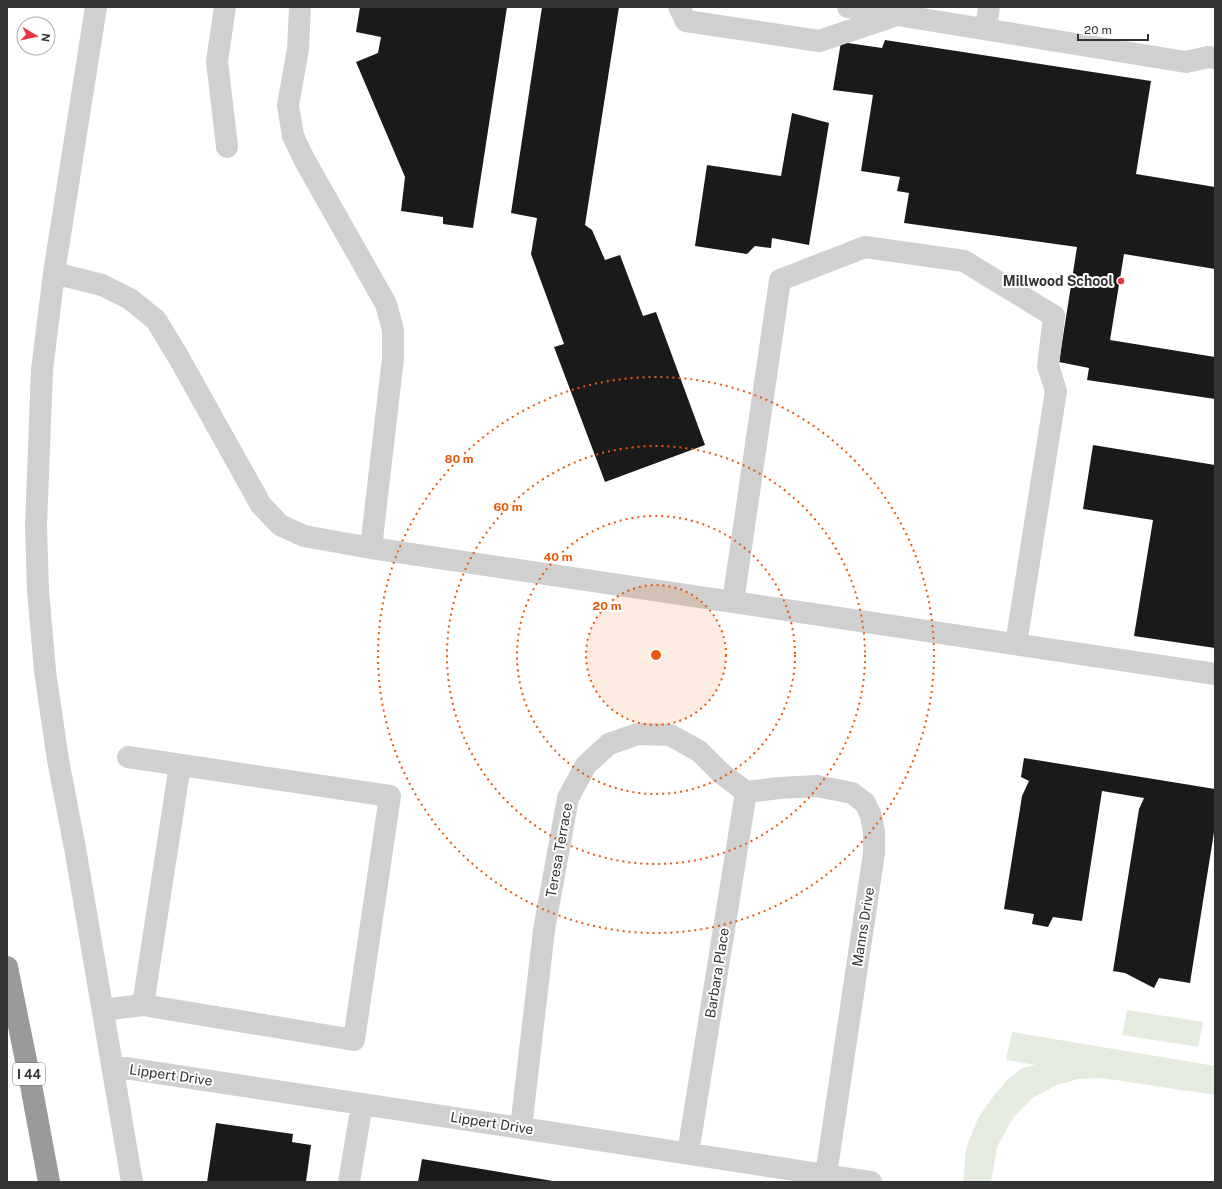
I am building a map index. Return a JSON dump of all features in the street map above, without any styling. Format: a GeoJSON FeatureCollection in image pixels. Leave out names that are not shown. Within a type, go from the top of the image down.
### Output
{"type":"FeatureCollection","features":[{"type":"Feature","properties":{"kind":"highway","name":"I 44"},"geometry":{"type":"LineString","coordinates":[[7,967],[32,1085],[49,1182]]}},
{"type":"Feature","properties":{"kind":"street"},"geometry":{"type":"LineString","coordinates":[[96,7],[54,273],[42,370],[36,526],[38,590],[45,671],[58,760],[75,848],[132,1182]]}},
{"type":"Feature","properties":{"kind":"street"},"geometry":{"type":"LineString","coordinates":[[225,7],[217,61],[227,147]]}},
{"type":"Feature","properties":{"kind":"street"},"geometry":{"type":"LineString","coordinates":[[300,7],[298,49],[288,105],[293,136],[305,161],[386,304],[393,330],[393,358],[371,548]]}},
{"type":"Feature","properties":{"kind":"street"},"geometry":{"type":"LineString","coordinates":[[679,7],[686,21],[819,41],[897,15]]}},
{"type":"Feature","properties":{"kind":"street"},"geometry":{"type":"LineString","coordinates":[[848,7],[897,15],[933,14],[986,29],[1186,62],[1208,57],[1215,58]]}},
{"type":"Feature","properties":{"kind":"street"},"geometry":{"type":"LineString","coordinates":[[986,29],[990,7]]}},
{"type":"Feature","properties":{"kind":"street"},"geometry":{"type":"LineString","coordinates":[[733,602],[780,280],[865,247],[964,261],[1054,316],[1048,366],[1056,391],[1016,644]]}},
{"type":"Feature","properties":{"kind":"street"},"geometry":{"type":"LineString","coordinates":[[54,273],[102,285],[130,299],[156,320],[179,358],[261,505],[280,525],[304,536],[371,548],[1215,674]]}},
{"type":"Feature","properties":{"kind":"street","name":"Teresa Terrace"},"geometry":{"type":"LineString","coordinates":[[521,1128],[544,930],[568,798],[586,765],[609,744],[638,734],[670,736],[699,751],[721,773],[746,792]]}},
{"type":"Feature","properties":{"kind":"street"},"geometry":{"type":"LineString","coordinates":[[103,1010],[143,1005],[354,1040],[390,796],[128,757]]}},
{"type":"Feature","properties":{"kind":"street"},"geometry":{"type":"LineString","coordinates":[[143,1005],[180,765]]}},
{"type":"Feature","properties":{"kind":"street","name":"Manns Drive"},"geometry":{"type":"LineString","coordinates":[[746,792],[779,788],[817,786],[852,793],[865,802],[871,816],[874,832],[874,853],[826,1175]]}},
{"type":"Feature","properties":{"kind":"street","name":"Barbara Place"},"geometry":{"type":"LineString","coordinates":[[688,1153],[746,792]]}},
{"type":"Feature","properties":{"kind":"street","name":"Lippert Drive"},"geometry":{"type":"LineString","coordinates":[[112,1066],[871,1182]]}},
{"type":"Feature","properties":{"kind":"street"},"geometry":{"type":"LineString","coordinates":[[349,1182],[362,1104]]}},
{"type":"Feature","properties":{"kind":"shaded area"},"geometry":{"type":"Polygon","coordinates":[[[1127,1010],[1203,1022],[1198,1047],[1122,1035],[1127,1010]]]}},
{"type":"Feature","properties":{"kind":"shaded area"},"geometry":{"type":"Polygon","coordinates":[[[1012,1032],[1215,1066],[1215,1095],[1102,1078],[1078,1079],[1057,1085],[1032,1098],[1013,1118],[997,1147],[991,1182],[963,1182],[966,1149],[978,1118],[1008,1079],[1022,1068],[1036,1065],[1006,1060],[1012,1032]]]}},
{"type":"Feature","properties":{"kind":"building"},"geometry":{"type":"Polygon","coordinates":[[[360,7],[507,7],[473,228],[443,224],[443,217],[401,211],[405,177],[356,62],[378,53],[381,37],[356,32],[360,7]]]}},
{"type":"Feature","properties":{"kind":"building"},"geometry":{"type":"Polygon","coordinates":[[[542,7],[619,7],[585,225],[592,230],[605,260],[620,255],[643,316],[656,312],[705,445],[605,482],[554,347],[564,344],[531,254],[537,218],[511,213],[542,7]]]}},
{"type":"Feature","properties":{"kind":"building"},"geometry":{"type":"Polygon","coordinates":[[[885,40],[1151,81],[1136,174],[1215,187],[1215,269],[1124,254],[1110,340],[1215,357],[1215,399],[1087,380],[1089,368],[1059,362],[1077,247],[904,223],[909,193],[897,191],[900,177],[861,171],[873,95],[833,90],[841,42],[882,48],[885,40]]]}},
{"type":"Feature","properties":{"kind":"building"},"geometry":{"type":"Polygon","coordinates":[[[792,113],[829,123],[809,245],[772,238],[771,248],[755,246],[747,254],[695,246],[707,165],[781,176],[792,113]]]}},
{"type":"Feature","properties":{"kind":"building"},"geometry":{"type":"Polygon","coordinates":[[[1093,445],[1215,465],[1215,648],[1134,636],[1153,520],[1083,509],[1093,445]]]}},
{"type":"Feature","properties":{"kind":"building"},"geometry":{"type":"Polygon","coordinates":[[[1024,758],[1215,789],[1215,826],[1190,983],[1159,978],[1154,988],[1125,973],[1113,971],[1139,809],[1144,798],[1102,791],[1082,921],[1053,917],[1048,927],[1032,924],[1034,914],[1004,909],[1022,796],[1029,781],[1021,777],[1024,758]]]}},
{"type":"Feature","properties":{"kind":"building"},"geometry":{"type":"Polygon","coordinates":[[[216,1123],[293,1134],[292,1142],[311,1145],[306,1182],[207,1182],[216,1123]]]}},
{"type":"Feature","properties":{"kind":"building"},"geometry":{"type":"Polygon","coordinates":[[[422,1159],[553,1181],[553,1182],[418,1182],[422,1159]]]}},
{"type":"Feature","properties":{"kind":"place","name":"Millwood School"},"geometry":{"type":"Point","coordinates":[1121,281]}}]}
